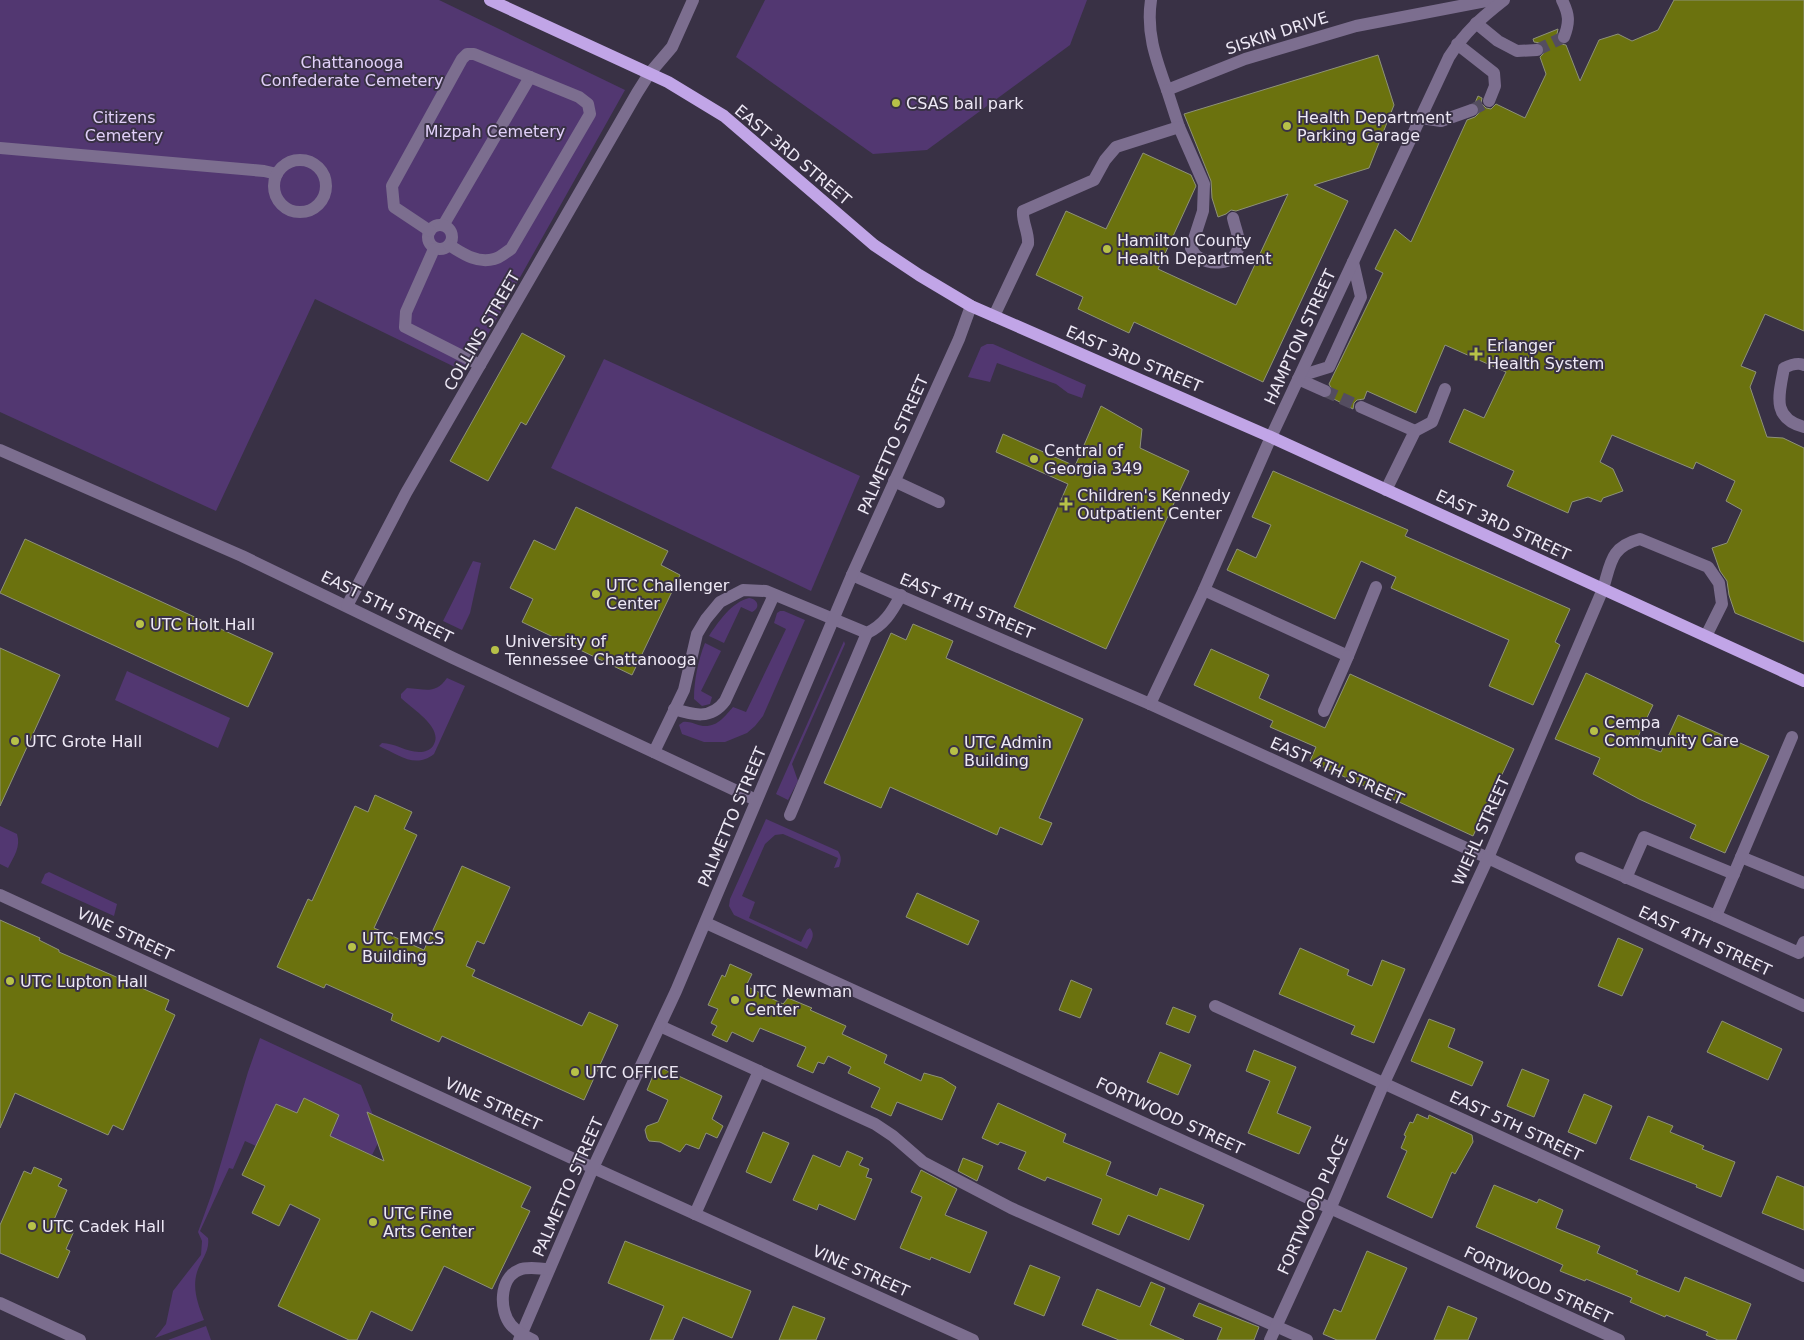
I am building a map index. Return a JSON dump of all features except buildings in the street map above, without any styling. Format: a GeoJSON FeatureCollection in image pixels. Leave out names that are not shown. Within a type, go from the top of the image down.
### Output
{"type":"FeatureCollection","features":[{"type":"Feature","properties":{"kind":"main road","name":"EAST 3RD STREET"},"geometry":{"type":"LineString","coordinates":[[490,0],[668,82],[724,116],[874,245],[918,275],[971,306],[1271,437],[1804,681]]}},
{"type":"Feature","properties":{"kind":"street","name":"COLLINS STREET"},"geometry":{"type":"LineString","coordinates":[[348,606],[406,493],[649,74],[672,47],[694,0]]}},
{"type":"Feature","properties":{"kind":"street"},"geometry":{"type":"LineString","coordinates":[[1151,0],[1149,10],[1152,50],[1179,127],[1204,184],[1203,211],[1190,248],[1197,256],[1213,264],[1230,260],[1238,251],[1239,240],[1233,218]]}},
{"type":"Feature","properties":{"kind":"street","name":"SISKIN DRIVE"},"geometry":{"type":"LineString","coordinates":[[1167,90],[1245,59],[1356,26],[1491,0]]}},
{"type":"Feature","properties":{"kind":"street","name":"HAMPTON STREET"},"geometry":{"type":"LineString","coordinates":[[1150,704],[1204,590],[1271,437],[1450,57],[1457,44],[1476,23],[1504,0]]}},
{"type":"Feature","properties":{"kind":"street"},"geometry":{"type":"LineString","coordinates":[[1562,0],[1569,14],[1568,27],[1564,37]]}},
{"type":"Feature","properties":{"kind":"street"},"geometry":{"type":"LineString","coordinates":[[1476,23],[1498,42],[1516,52],[1537,50]]}},
{"type":"Feature","properties":{"kind":"street"},"geometry":{"type":"LineString","coordinates":[[1457,44],[1494,73],[1496,86],[1489,101]]}},
{"type":"Feature","properties":{"kind":"street"},"geometry":{"type":"LineString","coordinates":[[430,231],[394,207],[392,186],[462,59],[467,54],[474,54],[579,97],[588,104],[590,114],[511,248],[494,259],[483,259],[472,258],[449,245]]}},
{"type":"Feature","properties":{"kind":"street"},"geometry":{"type":"LineString","coordinates":[[444,224],[530,77]]}},
{"type":"Feature","properties":{"kind":"street"},"geometry":{"type":"LineString","coordinates":[[1421,118],[1441,121],[1472,110]]}},
{"type":"Feature","properties":{"kind":"street"},"geometry":{"type":"LineString","coordinates":[[994,316],[1028,244],[1029,236],[1023,218],[1023,211],[1094,180],[1105,160],[1116,148],[1179,127]]}},
{"type":"Feature","properties":{"kind":"street"},"geometry":{"type":"LineString","coordinates":[[0,148],[264,171],[278,174]]}},
{"type":"Feature","properties":{"kind":"street"},"geometry":{"type":"LineString","coordinates":[[300,159],[310,161],[319,167],[327,186],[319,205],[314,210],[300,213],[281,205],[273,186],[273,182],[278,174],[281,167],[300,159]]}},
{"type":"Feature","properties":{"kind":"street"},"geometry":{"type":"LineString","coordinates":[[440,224],[449,227],[452,236],[449,245],[443,249],[434,248],[428,239],[430,231],[431,227],[440,224]]}},
{"type":"Feature","properties":{"kind":"street"},"geometry":{"type":"LineString","coordinates":[[434,248],[406,312],[405,327],[480,365]]}},
{"type":"Feature","properties":{"kind":"street"},"geometry":{"type":"LineString","coordinates":[[1299,378],[1329,367],[1361,297],[1353,262]]}},
{"type":"Feature","properties":{"kind":"street","name":"PALMETTO STREET"},"geometry":{"type":"LineString","coordinates":[[524,1338],[550,1269],[593,1168],[706,923],[852,574],[958,339],[971,306]]}},
{"type":"Feature","properties":{"kind":"street"},"geometry":{"type":"LineString","coordinates":[[1804,365],[1791,364],[1784,368],[1778,398],[1779,407],[1785,417],[1794,425],[1804,428]]}},
{"type":"Feature","properties":{"kind":"street"},"geometry":{"type":"LineString","coordinates":[[1299,378],[1325,391]]}},
{"type":"Feature","properties":{"kind":"street"},"geometry":{"type":"LineString","coordinates":[[1386,490],[1415,430],[1432,422],[1445,389]]}},
{"type":"Feature","properties":{"kind":"street"},"geometry":{"type":"LineString","coordinates":[[1361,407],[1415,430]]}},
{"type":"Feature","properties":{"kind":"street","name":"EAST 5TH STREET"},"geometry":{"type":"LineString","coordinates":[[0,450],[223,547],[756,800]]}},
{"type":"Feature","properties":{"kind":"street"},"geometry":{"type":"LineString","coordinates":[[894,482],[939,502]]}},
{"type":"Feature","properties":{"kind":"street","name":"WIEHL STREET"},"geometry":{"type":"LineString","coordinates":[[1384,1084],[1488,858],[1604,589],[1614,553],[1629,542],[1640,539],[1708,567],[1719,583],[1722,604],[1706,636]]}},
{"type":"Feature","properties":{"kind":"street","name":"EAST 4TH STREET"},"geometry":{"type":"LineString","coordinates":[[852,574],[1150,704],[1488,858],[1804,1006]]}},
{"type":"Feature","properties":{"kind":"street"},"geometry":{"type":"LineString","coordinates":[[1324,712],[1376,587]]}},
{"type":"Feature","properties":{"kind":"street"},"geometry":{"type":"LineString","coordinates":[[654,752],[684,690],[697,634],[720,602],[743,590],[766,591],[867,633]]}},
{"type":"Feature","properties":{"kind":"street"},"geometry":{"type":"LineString","coordinates":[[1204,590],[1348,656]]}},
{"type":"Feature","properties":{"kind":"street"},"geometry":{"type":"LineString","coordinates":[[674,709],[698,715],[707,715],[720,707],[774,594]]}},
{"type":"Feature","properties":{"kind":"street"},"geometry":{"type":"LineString","coordinates":[[790,816],[867,633],[883,623],[892,613],[901,596]]}},
{"type":"Feature","properties":{"kind":"street"},"geometry":{"type":"LineString","coordinates":[[1716,916],[1792,737]]}},
{"type":"Feature","properties":{"kind":"street"},"geometry":{"type":"LineString","coordinates":[[1626,878],[1644,837],[1734,874]]}},
{"type":"Feature","properties":{"kind":"street"},"geometry":{"type":"LineString","coordinates":[[1741,857],[1804,884]]}},
{"type":"Feature","properties":{"kind":"street"},"geometry":{"type":"LineString","coordinates":[[1582,858],[1799,953],[1804,942]]}},
{"type":"Feature","properties":{"kind":"street","name":"VINE STREET"},"geometry":{"type":"LineString","coordinates":[[0,895],[593,1168],[973,1340]]}},
{"type":"Feature","properties":{"kind":"street","name":"FORTWOOD STREET"},"geometry":{"type":"LineString","coordinates":[[706,923],[1619,1340]]}},
{"type":"Feature","properties":{"kind":"street","name":"EAST 5TH STREET"},"geometry":{"type":"LineString","coordinates":[[1215,1006],[1804,1276]]}},
{"type":"Feature","properties":{"kind":"street"},"geometry":{"type":"LineString","coordinates":[[660,1026],[875,1124],[893,1136],[923,1162],[1011,1208],[1307,1340]]}},
{"type":"Feature","properties":{"kind":"street"},"geometry":{"type":"LineString","coordinates":[[695,1214],[759,1071]]}},
{"type":"Feature","properties":{"kind":"street","name":"FORTWOOD PLACE"},"geometry":{"type":"LineString","coordinates":[[1270,1340],[1331,1207],[1384,1084]]}},
{"type":"Feature","properties":{"kind":"street"},"geometry":{"type":"LineString","coordinates":[[524,1338],[510,1324],[505,1315],[503,1293],[506,1283],[517,1270],[528,1268],[550,1269]]}},
{"type":"Feature","properties":{"kind":"street"},"geometry":{"type":"LineString","coordinates":[[0,1303],[80,1340]]}},
{"type":"Feature","properties":{"kind":"green space"},"geometry":{"type":"Polygon","coordinates":[[[0,0],[439,0],[625,90],[481,347],[465,372],[315,299],[216,511],[0,412],[0,0]]]}},
{"type":"Feature","properties":{"kind":"green space","name":"CSAS ball park"},"geometry":{"type":"Polygon","coordinates":[[[765,0],[1087,0],[1070,45],[927,150],[873,154],[736,57],[765,0]]]}},
{"type":"Feature","properties":{"kind":"green space"},"geometry":{"type":"Polygon","coordinates":[[[993,344],[1086,385],[1082,398],[1068,393],[1056,384],[997,363],[990,382],[968,377],[981,347],[993,344]]]}},
{"type":"Feature","properties":{"kind":"green space"},"geometry":{"type":"Polygon","coordinates":[[[604,359],[860,476],[811,591],[551,468],[604,359]]]}},
{"type":"Feature","properties":{"kind":"green space"},"geometry":{"type":"Polygon","coordinates":[[[473,561],[481,563],[470,613],[462,630],[443,621],[473,561]]]}},
{"type":"Feature","properties":{"kind":"green space"},"geometry":{"type":"Polygon","coordinates":[[[749,598],[755,600],[757,608],[752,612],[741,607],[724,643],[709,636],[731,608],[749,598]]]}},
{"type":"Feature","properties":{"kind":"green space"},"geometry":{"type":"Polygon","coordinates":[[[780,611],[805,620],[763,716],[747,733],[725,742],[704,742],[682,734],[679,725],[683,722],[708,726],[721,720],[733,707],[746,712],[786,629],[774,623],[777,613],[780,611]]]}},
{"type":"Feature","properties":{"kind":"green space"},"geometry":{"type":"Polygon","coordinates":[[[844,641],[845,644],[792,764],[798,781],[788,800],[776,794],[844,641]]]}},
{"type":"Feature","properties":{"kind":"green space"},"geometry":{"type":"Polygon","coordinates":[[[705,643],[721,651],[701,691],[712,697],[710,704],[702,706],[694,699],[694,692],[698,663],[705,643]]]}},
{"type":"Feature","properties":{"kind":"green space"},"geometry":{"type":"Polygon","coordinates":[[[127,671],[230,718],[218,748],[115,700],[127,671]]]}},
{"type":"Feature","properties":{"kind":"green space"},"geometry":{"type":"Polygon","coordinates":[[[447,678],[465,686],[434,754],[420,760],[407,759],[379,746],[382,743],[387,743],[410,751],[423,752],[433,746],[436,739],[435,732],[426,719],[401,698],[401,694],[407,688],[434,689],[447,678]]]}},
{"type":"Feature","properties":{"kind":"green space"},"geometry":{"type":"Polygon","coordinates":[[[766,819],[838,851],[840,855],[839,867],[834,868],[838,858],[783,834],[775,835],[765,844],[742,896],[755,902],[749,918],[801,942],[810,928],[813,936],[807,949],[734,915],[729,906],[730,899],[766,819]]]}},
{"type":"Feature","properties":{"kind":"green space"},"geometry":{"type":"Polygon","coordinates":[[[0,826],[17,834],[18,839],[16,851],[8,868],[0,864],[0,826]]]}},
{"type":"Feature","properties":{"kind":"green space"},"geometry":{"type":"Polygon","coordinates":[[[49,872],[117,904],[114,916],[41,883],[45,874],[49,872]]]}},
{"type":"Feature","properties":{"kind":"green space"},"geometry":{"type":"Polygon","coordinates":[[[260,1038],[361,1085],[373,1115],[370,1121],[378,1143],[372,1155],[330,1136],[339,1115],[304,1098],[297,1113],[276,1104],[256,1146],[245,1141],[233,1169],[229,1168],[200,1231],[208,1238],[206,1251],[197,1272],[195,1284],[204,1320],[155,1338],[166,1324],[173,1291],[201,1255],[202,1241],[198,1232],[260,1038]]]}},
{"type":"Feature","properties":{"kind":"green space"},"geometry":{"type":"Polygon","coordinates":[[[206,1326],[211,1340],[168,1340],[206,1326]]]}},
{"type":"Feature","properties":{"kind":"tunnel"},"geometry":{"type":"LineString","coordinates":[[1537,50],[1564,37]]}},
{"type":"Feature","properties":{"kind":"tunnel"},"geometry":{"type":"LineString","coordinates":[[1472,110],[1489,101]]}},
{"type":"Feature","properties":{"kind":"tunnel"},"geometry":{"type":"LineString","coordinates":[[1325,391],[1361,407]]}},
{"type":"Feature","properties":{"kind":"place","name":"CSAS ball park"},"geometry":{"type":"Point","coordinates":[896,103]}},
{"type":"Feature","properties":{"kind":"place","name":"Health Department Parking Garage"},"geometry":{"type":"Point","coordinates":[1287,126]}},
{"type":"Feature","properties":{"kind":"place","name":"Hamilton County Health Department"},"geometry":{"type":"Point","coordinates":[1107,249]}},
{"type":"Feature","properties":{"kind":"place","name":"Erlanger Health System"},"geometry":{"type":"Point","coordinates":[1476,354]}},
{"type":"Feature","properties":{"kind":"place","name":"Central of Georgia 349"},"geometry":{"type":"Point","coordinates":[1034,459]}},
{"type":"Feature","properties":{"kind":"place","name":"Children's Kennedy Outpatient Center"},"geometry":{"type":"Point","coordinates":[1066,504]}},
{"type":"Feature","properties":{"kind":"place","name":"UTC Challenger Center"},"geometry":{"type":"Point","coordinates":[596,594]}},
{"type":"Feature","properties":{"kind":"place","name":"UTC Holt Hall"},"geometry":{"type":"Point","coordinates":[140,624]}},
{"type":"Feature","properties":{"kind":"place","name":"University of Tennessee Chattanooga"},"geometry":{"type":"Point","coordinates":[495,650]}},
{"type":"Feature","properties":{"kind":"place","name":"Cempa Community Care"},"geometry":{"type":"Point","coordinates":[1594,731]}},
{"type":"Feature","properties":{"kind":"place","name":"UTC Grote Hall"},"geometry":{"type":"Point","coordinates":[15,741]}},
{"type":"Feature","properties":{"kind":"place","name":"UTC Admin Building"},"geometry":{"type":"Point","coordinates":[954,751]}},
{"type":"Feature","properties":{"kind":"place","name":"UTC EMCS Building"},"geometry":{"type":"Point","coordinates":[352,947]}},
{"type":"Feature","properties":{"kind":"place","name":"UTC Lupton Hall"},"geometry":{"type":"Point","coordinates":[10,981]}},
{"type":"Feature","properties":{"kind":"place","name":"UTC Newman Center"},"geometry":{"type":"Point","coordinates":[735,1000]}},
{"type":"Feature","properties":{"kind":"place","name":"UTC OFFICE"},"geometry":{"type":"Point","coordinates":[575,1072]}},
{"type":"Feature","properties":{"kind":"place","name":"UTC Fine Arts Center"},"geometry":{"type":"Point","coordinates":[373,1222]}},
{"type":"Feature","properties":{"kind":"place","name":"UTC Cadek Hall"},"geometry":{"type":"Point","coordinates":[32,1226]}},
{"type":"Feature","properties":{"kind":"park label","name":"Chattanooga Confederate Cemetery"},"geometry":{"type":"Point","coordinates":[352,71]}},
{"type":"Feature","properties":{"kind":"park label","name":"Citizens Cemetery"},"geometry":{"type":"Point","coordinates":[124,126]}},
{"type":"Feature","properties":{"kind":"park label","name":"Mizpah Cemetery"},"geometry":{"type":"Point","coordinates":[495,131]}}]}
